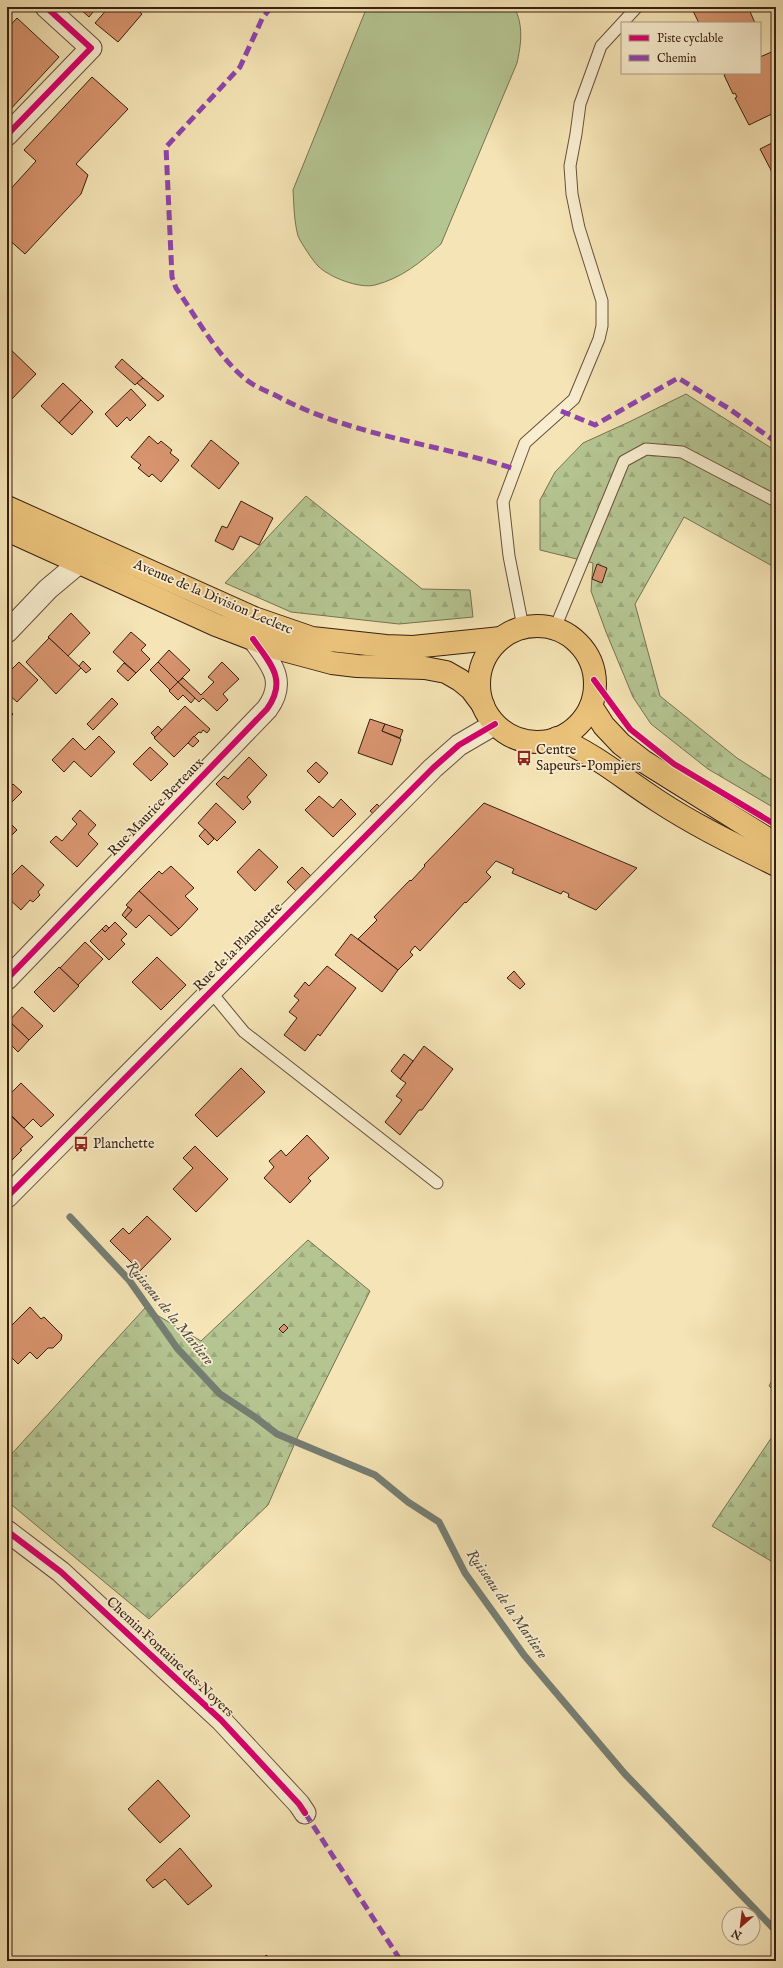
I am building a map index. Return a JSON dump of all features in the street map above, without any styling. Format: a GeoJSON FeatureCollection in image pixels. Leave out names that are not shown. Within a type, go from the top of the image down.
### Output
{"type":"FeatureCollection","features":[{"type":"Feature","properties":{"kind":"main road","name":"Avenue de la Division Leclerc"},"geometry":{"type":"LineString","coordinates":[[7,507],[254,618],[312,638],[386,646],[413,646],[501,638]]}},
{"type":"Feature","properties":{"kind":"main road","name":"Avenue de la Division Leclerc"},"geometry":{"type":"LineString","coordinates":[[7,530],[216,624],[276,648],[332,663],[357,666],[437,669],[460,680],[471,689],[483,705]]}},
{"type":"Feature","properties":{"kind":"main road"},"geometry":{"type":"LineString","coordinates":[[539,625],[555,628],[569,635],[581,646],[590,659],[594,674],[595,689],[591,706],[582,720],[571,731],[557,738],[546,742],[532,742],[518,739],[506,733],[494,724],[483,705],[479,693],[479,676],[484,659],[493,645],[506,634],[523,627],[539,625]]}},
{"type":"Feature","properties":{"kind":"main road"},"geometry":{"type":"LineString","coordinates":[[591,706],[604,726],[621,744],[643,761],[776,844]]}},
{"type":"Feature","properties":{"kind":"main road"},"geometry":{"type":"LineString","coordinates":[[557,738],[578,747],[606,764],[697,826],[776,865]]}},
{"type":"Feature","properties":{"kind":"street"},"geometry":{"type":"LineString","coordinates":[[7,136],[91,48],[46,7]]}},
{"type":"Feature","properties":{"kind":"street"},"geometry":{"type":"LineString","coordinates":[[32,518],[44,534],[55,558],[54,570],[48,589]]}},
{"type":"Feature","properties":{"kind":"street"},"geometry":{"type":"LineString","coordinates":[[7,632],[48,589],[79,563]]}},
{"type":"Feature","properties":{"kind":"street","name":"Rue Maurice Berteaux"},"geometry":{"type":"LineString","coordinates":[[7,979],[273,701],[277,680],[273,668],[253,639]]}},
{"type":"Feature","properties":{"kind":"street","name":"Rue de la Planchette"},"geometry":{"type":"LineString","coordinates":[[7,1197],[433,768],[459,745],[494,724]]}},
{"type":"Feature","properties":{"kind":"street","name":"Chemin Fontaine des Noyers"},"geometry":{"type":"LineString","coordinates":[[7,1531],[61,1572],[221,1720],[299,1804],[304,1813]]}},
{"type":"Feature","properties":{"kind":"lane"},"geometry":{"type":"LineString","coordinates":[[623,22],[637,7]]}},
{"type":"Feature","properties":{"kind":"lane"},"geometry":{"type":"LineString","coordinates":[[523,627],[509,556],[503,502],[525,443],[574,399],[599,339],[602,326],[602,301],[579,228],[572,194],[570,166],[580,104],[601,46],[621,24]]}},
{"type":"Feature","properties":{"kind":"lane"},"geometry":{"type":"LineString","coordinates":[[555,628],[624,461],[646,449],[682,452],[776,501]]}},
{"type":"Feature","properties":{"kind":"lane"},"geometry":{"type":"LineString","coordinates":[[211,992],[244,1032],[437,1184]]}},
{"type":"Feature","properties":{"kind":"green space"},"geometry":{"type":"Polygon","coordinates":[[[367,7],[514,7],[519,21],[521,35],[517,63],[441,244],[411,269],[385,282],[368,286],[353,284],[337,278],[316,264],[298,236],[293,190],[367,7]]]}},
{"type":"Feature","properties":{"kind":"green space"},"geometry":{"type":"Polygon","coordinates":[[[686,394],[776,451],[776,568],[684,517],[635,604],[660,696],[737,758],[776,783],[776,809],[708,769],[651,724],[633,697],[591,591],[593,563],[540,550],[540,500],[555,472],[583,443],[686,394]]]}},
{"type":"Feature","properties":{"kind":"green space"},"geometry":{"type":"Polygon","coordinates":[[[306,496],[422,589],[470,590],[473,617],[399,624],[291,612],[225,583],[306,496]]]}},
{"type":"Feature","properties":{"kind":"green space"},"geometry":{"type":"Polygon","coordinates":[[[308,1240],[370,1291],[298,1436],[268,1505],[149,1619],[7,1501],[7,1459],[145,1308],[201,1341],[308,1240]]]}},
{"type":"Feature","properties":{"kind":"green space"},"geometry":{"type":"Polygon","coordinates":[[[776,1373],[776,1393],[769,1386],[776,1373]]]}},
{"type":"Feature","properties":{"kind":"green space"},"geometry":{"type":"Polygon","coordinates":[[[776,1431],[776,1564],[712,1526],[776,1431]]]}},
{"type":"Feature","properties":{"kind":"building"},"geometry":{"type":"Polygon","coordinates":[[[78,7],[97,7],[89,17],[78,7]]]}},
{"type":"Feature","properties":{"kind":"building"},"geometry":{"type":"Polygon","coordinates":[[[109,7],[134,7],[142,14],[118,42],[95,23],[109,7]]]}},
{"type":"Feature","properties":{"kind":"building"},"geometry":{"type":"Polygon","coordinates":[[[691,7],[748,7],[755,22],[698,22],[691,7]]]}},
{"type":"Feature","properties":{"kind":"building"},"geometry":{"type":"Polygon","coordinates":[[[17,18],[59,57],[7,113],[7,29],[17,18]]]}},
{"type":"Feature","properties":{"kind":"building"},"geometry":{"type":"Polygon","coordinates":[[[776,50],[776,112],[749,125],[735,98],[737,97],[735,93],[733,94],[724,75],[761,74],[761,57],[776,50]]]}},
{"type":"Feature","properties":{"kind":"building"},"geometry":{"type":"Polygon","coordinates":[[[92,77],[128,109],[76,164],[88,175],[81,194],[25,254],[7,238],[7,193],[36,161],[24,150],[92,77]]]}},
{"type":"Feature","properties":{"kind":"building"},"geometry":{"type":"Polygon","coordinates":[[[776,141],[776,182],[773,176],[775,176],[760,149],[776,141]]]}},
{"type":"Feature","properties":{"kind":"building"},"geometry":{"type":"Polygon","coordinates":[[[7,346],[36,374],[8,403],[7,402],[7,346]]]}},
{"type":"Feature","properties":{"kind":"building"},"geometry":{"type":"Polygon","coordinates":[[[122,359],[143,378],[135,385],[115,367],[122,359]]]}},
{"type":"Feature","properties":{"kind":"building"},"geometry":{"type":"Polygon","coordinates":[[[143,378],[164,396],[158,401],[137,383],[143,378]]]}},
{"type":"Feature","properties":{"kind":"building"},"geometry":{"type":"Polygon","coordinates":[[[63,383],[81,400],[59,423],[41,406],[63,383]]]}},
{"type":"Feature","properties":{"kind":"building"},"geometry":{"type":"Polygon","coordinates":[[[131,389],[146,405],[130,421],[127,417],[117,427],[105,414],[131,389]]]}},
{"type":"Feature","properties":{"kind":"building"},"geometry":{"type":"Polygon","coordinates":[[[81,400],[93,412],[72,435],[59,423],[81,400]]]}},
{"type":"Feature","properties":{"kind":"building"},"geometry":{"type":"Polygon","coordinates":[[[149,436],[158,444],[161,441],[172,450],[170,453],[179,460],[161,482],[152,474],[149,477],[138,468],[141,465],[131,457],[149,436]]]}},
{"type":"Feature","properties":{"kind":"building"},"geometry":{"type":"Polygon","coordinates":[[[211,440],[239,463],[219,489],[191,466],[211,440]]]}},
{"type":"Feature","properties":{"kind":"building"},"geometry":{"type":"Polygon","coordinates":[[[241,501],[273,518],[259,545],[240,536],[233,550],[215,541],[222,526],[227,528],[241,501]]]}},
{"type":"Feature","properties":{"kind":"building"},"geometry":{"type":"Polygon","coordinates":[[[597,564],[607,568],[602,583],[592,579],[597,564]]]}},
{"type":"Feature","properties":{"kind":"building"},"geometry":{"type":"Polygon","coordinates":[[[71,613],[90,633],[68,656],[48,637],[71,613]]]}},
{"type":"Feature","properties":{"kind":"building"},"geometry":{"type":"Polygon","coordinates":[[[131,632],[146,645],[141,650],[150,659],[136,673],[113,652],[131,632]]]}},
{"type":"Feature","properties":{"kind":"building"},"geometry":{"type":"Polygon","coordinates":[[[49,638],[81,668],[56,694],[26,662],[49,638]]]}},
{"type":"Feature","properties":{"kind":"building"},"geometry":{"type":"Polygon","coordinates":[[[169,650],[190,670],[178,682],[158,662],[169,650]]]}},
{"type":"Feature","properties":{"kind":"building"},"geometry":{"type":"Polygon","coordinates":[[[83,661],[91,669],[86,673],[79,666],[83,661]]]}},
{"type":"Feature","properties":{"kind":"building"},"geometry":{"type":"Polygon","coordinates":[[[19,662],[38,680],[17,702],[7,693],[7,674],[19,662]]]}},
{"type":"Feature","properties":{"kind":"building"},"geometry":{"type":"Polygon","coordinates":[[[158,662],[178,682],[170,690],[150,670],[158,662]]]}},
{"type":"Feature","properties":{"kind":"building"},"geometry":{"type":"Polygon","coordinates":[[[222,662],[239,679],[223,694],[228,700],[217,711],[203,698],[199,702],[178,682],[183,678],[201,695],[214,682],[208,677],[222,662]]]}},
{"type":"Feature","properties":{"kind":"building"},"geometry":{"type":"Polygon","coordinates":[[[124,663],[136,673],[128,681],[117,671],[124,663]]]}},
{"type":"Feature","properties":{"kind":"building"},"geometry":{"type":"Polygon","coordinates":[[[178,682],[195,698],[191,703],[183,695],[178,700],[169,691],[178,682]]]}},
{"type":"Feature","properties":{"kind":"building"},"geometry":{"type":"Polygon","coordinates":[[[112,698],[118,704],[93,730],[87,724],[112,698]]]}},
{"type":"Feature","properties":{"kind":"building"},"geometry":{"type":"Polygon","coordinates":[[[185,706],[210,729],[207,733],[203,730],[201,733],[199,732],[174,757],[154,738],[185,706]]]}},
{"type":"Feature","properties":{"kind":"building"},"geometry":{"type":"Polygon","coordinates":[[[7,708],[13,714],[7,721],[7,708]]]}},
{"type":"Feature","properties":{"kind":"building"},"geometry":{"type":"Polygon","coordinates":[[[370,719],[385,724],[382,731],[401,739],[392,765],[358,753],[370,719]]]}},
{"type":"Feature","properties":{"kind":"building"},"geometry":{"type":"Polygon","coordinates":[[[385,724],[403,730],[400,738],[382,731],[385,724]]]}},
{"type":"Feature","properties":{"kind":"building"},"geometry":{"type":"Polygon","coordinates":[[[158,726],[162,730],[155,737],[151,733],[158,726]]]}},
{"type":"Feature","properties":{"kind":"building"},"geometry":{"type":"Polygon","coordinates":[[[99,736],[115,752],[91,777],[74,761],[64,772],[52,760],[73,738],[85,750],[99,736]]]}},
{"type":"Feature","properties":{"kind":"building"},"geometry":{"type":"Polygon","coordinates":[[[194,736],[199,741],[193,747],[188,743],[194,736]]]}},
{"type":"Feature","properties":{"kind":"building"},"geometry":{"type":"Polygon","coordinates":[[[150,747],[168,764],[151,781],[133,764],[150,747]]]}},
{"type":"Feature","properties":{"kind":"building"},"geometry":{"type":"Polygon","coordinates":[[[249,757],[267,775],[247,797],[251,802],[243,810],[216,784],[224,776],[228,779],[249,757]]]}},
{"type":"Feature","properties":{"kind":"building"},"geometry":{"type":"Polygon","coordinates":[[[316,762],[328,773],[319,783],[307,771],[316,762]]]}},
{"type":"Feature","properties":{"kind":"building"},"geometry":{"type":"Polygon","coordinates":[[[13,784],[22,792],[12,802],[7,797],[7,790],[13,784]]]}},
{"type":"Feature","properties":{"kind":"building"},"geometry":{"type":"Polygon","coordinates":[[[319,796],[333,808],[341,799],[356,814],[333,837],[305,810],[319,796]]]}},
{"type":"Feature","properties":{"kind":"building"},"geometry":{"type":"Polygon","coordinates":[[[7,797],[12,802],[7,807],[7,797]]]}},
{"type":"Feature","properties":{"kind":"building"},"geometry":{"type":"Polygon","coordinates":[[[216,803],[236,822],[217,841],[198,823],[216,803]]]}},
{"type":"Feature","properties":{"kind":"building"},"geometry":{"type":"Polygon","coordinates":[[[484,803],[637,868],[596,910],[568,897],[569,894],[563,891],[561,894],[512,873],[514,869],[496,861],[486,872],[491,877],[466,903],[465,902],[420,951],[415,946],[410,952],[413,955],[398,970],[358,939],[377,920],[374,917],[410,880],[411,881],[425,866],[424,865],[484,803]]]}},
{"type":"Feature","properties":{"kind":"building"},"geometry":{"type":"Polygon","coordinates":[[[377,804],[382,809],[376,816],[370,811],[377,804]]]}},
{"type":"Feature","properties":{"kind":"building"},"geometry":{"type":"Polygon","coordinates":[[[80,810],[96,825],[88,834],[98,844],[77,867],[50,842],[56,836],[62,841],[77,824],[72,819],[80,810]]]}},
{"type":"Feature","properties":{"kind":"building"},"geometry":{"type":"Polygon","coordinates":[[[7,820],[17,830],[7,840],[7,820]]]}},
{"type":"Feature","properties":{"kind":"building"},"geometry":{"type":"Polygon","coordinates":[[[205,829],[214,839],[208,845],[199,836],[205,829]]]}},
{"type":"Feature","properties":{"kind":"building"},"geometry":{"type":"Polygon","coordinates":[[[259,849],[278,867],[255,891],[237,872],[259,849]]]}},
{"type":"Feature","properties":{"kind":"building"},"geometry":{"type":"Polygon","coordinates":[[[22,865],[44,885],[38,892],[40,895],[33,902],[30,900],[21,910],[7,897],[7,880],[22,865]]]}},
{"type":"Feature","properties":{"kind":"building"},"geometry":{"type":"Polygon","coordinates":[[[171,866],[194,888],[185,896],[198,909],[179,929],[139,891],[159,871],[162,874],[171,866]]]}},
{"type":"Feature","properties":{"kind":"building"},"geometry":{"type":"Polygon","coordinates":[[[302,867],[313,878],[298,893],[287,882],[302,867]]]}},
{"type":"Feature","properties":{"kind":"building"},"geometry":{"type":"Polygon","coordinates":[[[139,891],[179,929],[171,936],[149,915],[136,928],[125,918],[132,910],[126,905],[139,891]]]}},
{"type":"Feature","properties":{"kind":"building"},"geometry":{"type":"Polygon","coordinates":[[[128,907],[132,910],[125,918],[122,915],[128,907]]]}},
{"type":"Feature","properties":{"kind":"building"},"geometry":{"type":"Polygon","coordinates":[[[115,922],[127,934],[121,940],[125,944],[109,960],[90,941],[102,929],[105,932],[115,922]]]}},
{"type":"Feature","properties":{"kind":"building"},"geometry":{"type":"Polygon","coordinates":[[[106,925],[109,928],[105,932],[102,929],[106,925]]]}},
{"type":"Feature","properties":{"kind":"building"},"geometry":{"type":"Polygon","coordinates":[[[351,934],[398,970],[382,992],[335,955],[351,934]]]}},
{"type":"Feature","properties":{"kind":"building"},"geometry":{"type":"Polygon","coordinates":[[[85,942],[103,959],[78,985],[60,968],[85,942]]]}},
{"type":"Feature","properties":{"kind":"building"},"geometry":{"type":"Polygon","coordinates":[[[157,957],[186,985],[161,1010],[132,982],[157,957]]]}},
{"type":"Feature","properties":{"kind":"building"},"geometry":{"type":"Polygon","coordinates":[[[327,966],[356,988],[320,1036],[318,1034],[305,1051],[284,1035],[297,1018],[289,1012],[299,1000],[294,996],[305,982],[309,986],[327,966]]]}},
{"type":"Feature","properties":{"kind":"building"},"geometry":{"type":"Polygon","coordinates":[[[59,967],[79,986],[54,1012],[34,992],[59,967]]]}},
{"type":"Feature","properties":{"kind":"building"},"geometry":{"type":"Polygon","coordinates":[[[514,971],[525,984],[520,989],[507,978],[514,971]]]}},
{"type":"Feature","properties":{"kind":"building"},"geometry":{"type":"Polygon","coordinates":[[[22,1007],[43,1026],[29,1040],[9,1021],[22,1007]]]}},
{"type":"Feature","properties":{"kind":"building"},"geometry":{"type":"Polygon","coordinates":[[[9,1021],[29,1040],[18,1052],[7,1041],[7,1023],[9,1021]]]}},
{"type":"Feature","properties":{"kind":"building"},"geometry":{"type":"Polygon","coordinates":[[[424,1046],[453,1069],[422,1110],[419,1110],[400,1135],[385,1122],[402,1100],[396,1096],[406,1083],[400,1079],[424,1046]]]}},
{"type":"Feature","properties":{"kind":"building"},"geometry":{"type":"Polygon","coordinates":[[[404,1054],[413,1061],[400,1079],[391,1071],[404,1054]]]}},
{"type":"Feature","properties":{"kind":"building"},"geometry":{"type":"Polygon","coordinates":[[[241,1068],[265,1092],[217,1137],[195,1115],[241,1068]]]}},
{"type":"Feature","properties":{"kind":"building"},"geometry":{"type":"Polygon","coordinates":[[[21,1083],[54,1115],[41,1127],[33,1119],[24,1128],[7,1111],[7,1097],[21,1083]]]}},
{"type":"Feature","properties":{"kind":"building"},"geometry":{"type":"Polygon","coordinates":[[[10,1115],[33,1137],[20,1149],[22,1150],[12,1160],[7,1155],[7,1118],[10,1115]]]}},
{"type":"Feature","properties":{"kind":"building"},"geometry":{"type":"Polygon","coordinates":[[[307,1135],[329,1158],[308,1178],[311,1181],[290,1203],[264,1178],[274,1167],[269,1161],[281,1150],[286,1156],[307,1135]]]}},
{"type":"Feature","properties":{"kind":"building"},"geometry":{"type":"Polygon","coordinates":[[[195,1146],[228,1179],[196,1212],[173,1189],[193,1168],[183,1158],[195,1146]]]}},
{"type":"Feature","properties":{"kind":"building"},"geometry":{"type":"Polygon","coordinates":[[[147,1216],[171,1239],[140,1271],[110,1241],[123,1228],[129,1234],[147,1216]]]}},
{"type":"Feature","properties":{"kind":"building"},"geometry":{"type":"Polygon","coordinates":[[[30,1307],[41,1319],[44,1317],[62,1335],[61,1340],[53,1348],[48,1348],[37,1359],[30,1352],[18,1364],[7,1353],[7,1336],[11,1332],[8,1329],[30,1307]]]}},
{"type":"Feature","properties":{"kind":"building"},"geometry":{"type":"Polygon","coordinates":[[[284,1324],[288,1328],[283,1333],[279,1329],[284,1324]]]}},
{"type":"Feature","properties":{"kind":"building"},"geometry":{"type":"Polygon","coordinates":[[[158,1780],[190,1816],[160,1843],[128,1809],[158,1780]]]}},
{"type":"Feature","properties":{"kind":"building"},"geometry":{"type":"Polygon","coordinates":[[[180,1848],[212,1886],[188,1905],[165,1879],[153,1888],[146,1880],[180,1848]]]}},
{"type":"Feature","properties":{"kind":"building"},"geometry":{"type":"Polygon","coordinates":[[[266,1955],[274,1961],[261,1961],[266,1955]]]}},
{"type":"Feature","properties":{"kind":"waterway","name":"Ruisseau de la Marliere"},"geometry":{"type":"LineString","coordinates":[[70,1217],[129,1280],[177,1348],[220,1394],[255,1417],[277,1434],[375,1475],[408,1502],[439,1522],[465,1573],[524,1655],[625,1774],[776,1931]]}},
{"type":"Feature","properties":{"kind":"marked path"},"geometry":{"type":"LineString","coordinates":[[271,7],[262,19],[240,67],[166,147],[172,277],[176,288],[209,338],[227,361],[237,372],[258,387],[304,409],[363,430],[454,452],[515,469]]}},
{"type":"Feature","properties":{"kind":"marked path"},"geometry":{"type":"LineString","coordinates":[[561,411],[595,425],[678,378],[728,408],[776,442]]}},
{"type":"Feature","properties":{"kind":"marked path"},"geometry":{"type":"LineString","coordinates":[[305,1813],[401,1961]]}},
{"type":"Feature","properties":{"kind":"cycle path"},"geometry":{"type":"LineString","coordinates":[[7,135],[91,48],[46,7]]}},
{"type":"Feature","properties":{"kind":"cycle path"},"geometry":{"type":"LineString","coordinates":[[7,979],[267,709],[273,699],[276,689],[276,680],[270,664],[253,639]]}},
{"type":"Feature","properties":{"kind":"cycle path"},"geometry":{"type":"LineString","coordinates":[[594,680],[630,729],[674,764],[776,825]]}},
{"type":"Feature","properties":{"kind":"cycle path"},"geometry":{"type":"LineString","coordinates":[[7,1197],[433,768],[459,745],[495,724]]}},
{"type":"Feature","properties":{"kind":"cycle path"},"geometry":{"type":"LineString","coordinates":[[7,1531],[61,1572],[221,1720],[299,1804],[305,1813]]}},
{"type":"Feature","properties":{"kind":"place","name":"Centre Sapeurs-Pompiers"},"geometry":{"type":"Point","coordinates":[524,758]}},
{"type":"Feature","properties":{"kind":"place","name":"Planchette"},"geometry":{"type":"Point","coordinates":[81,1144]}}]}
